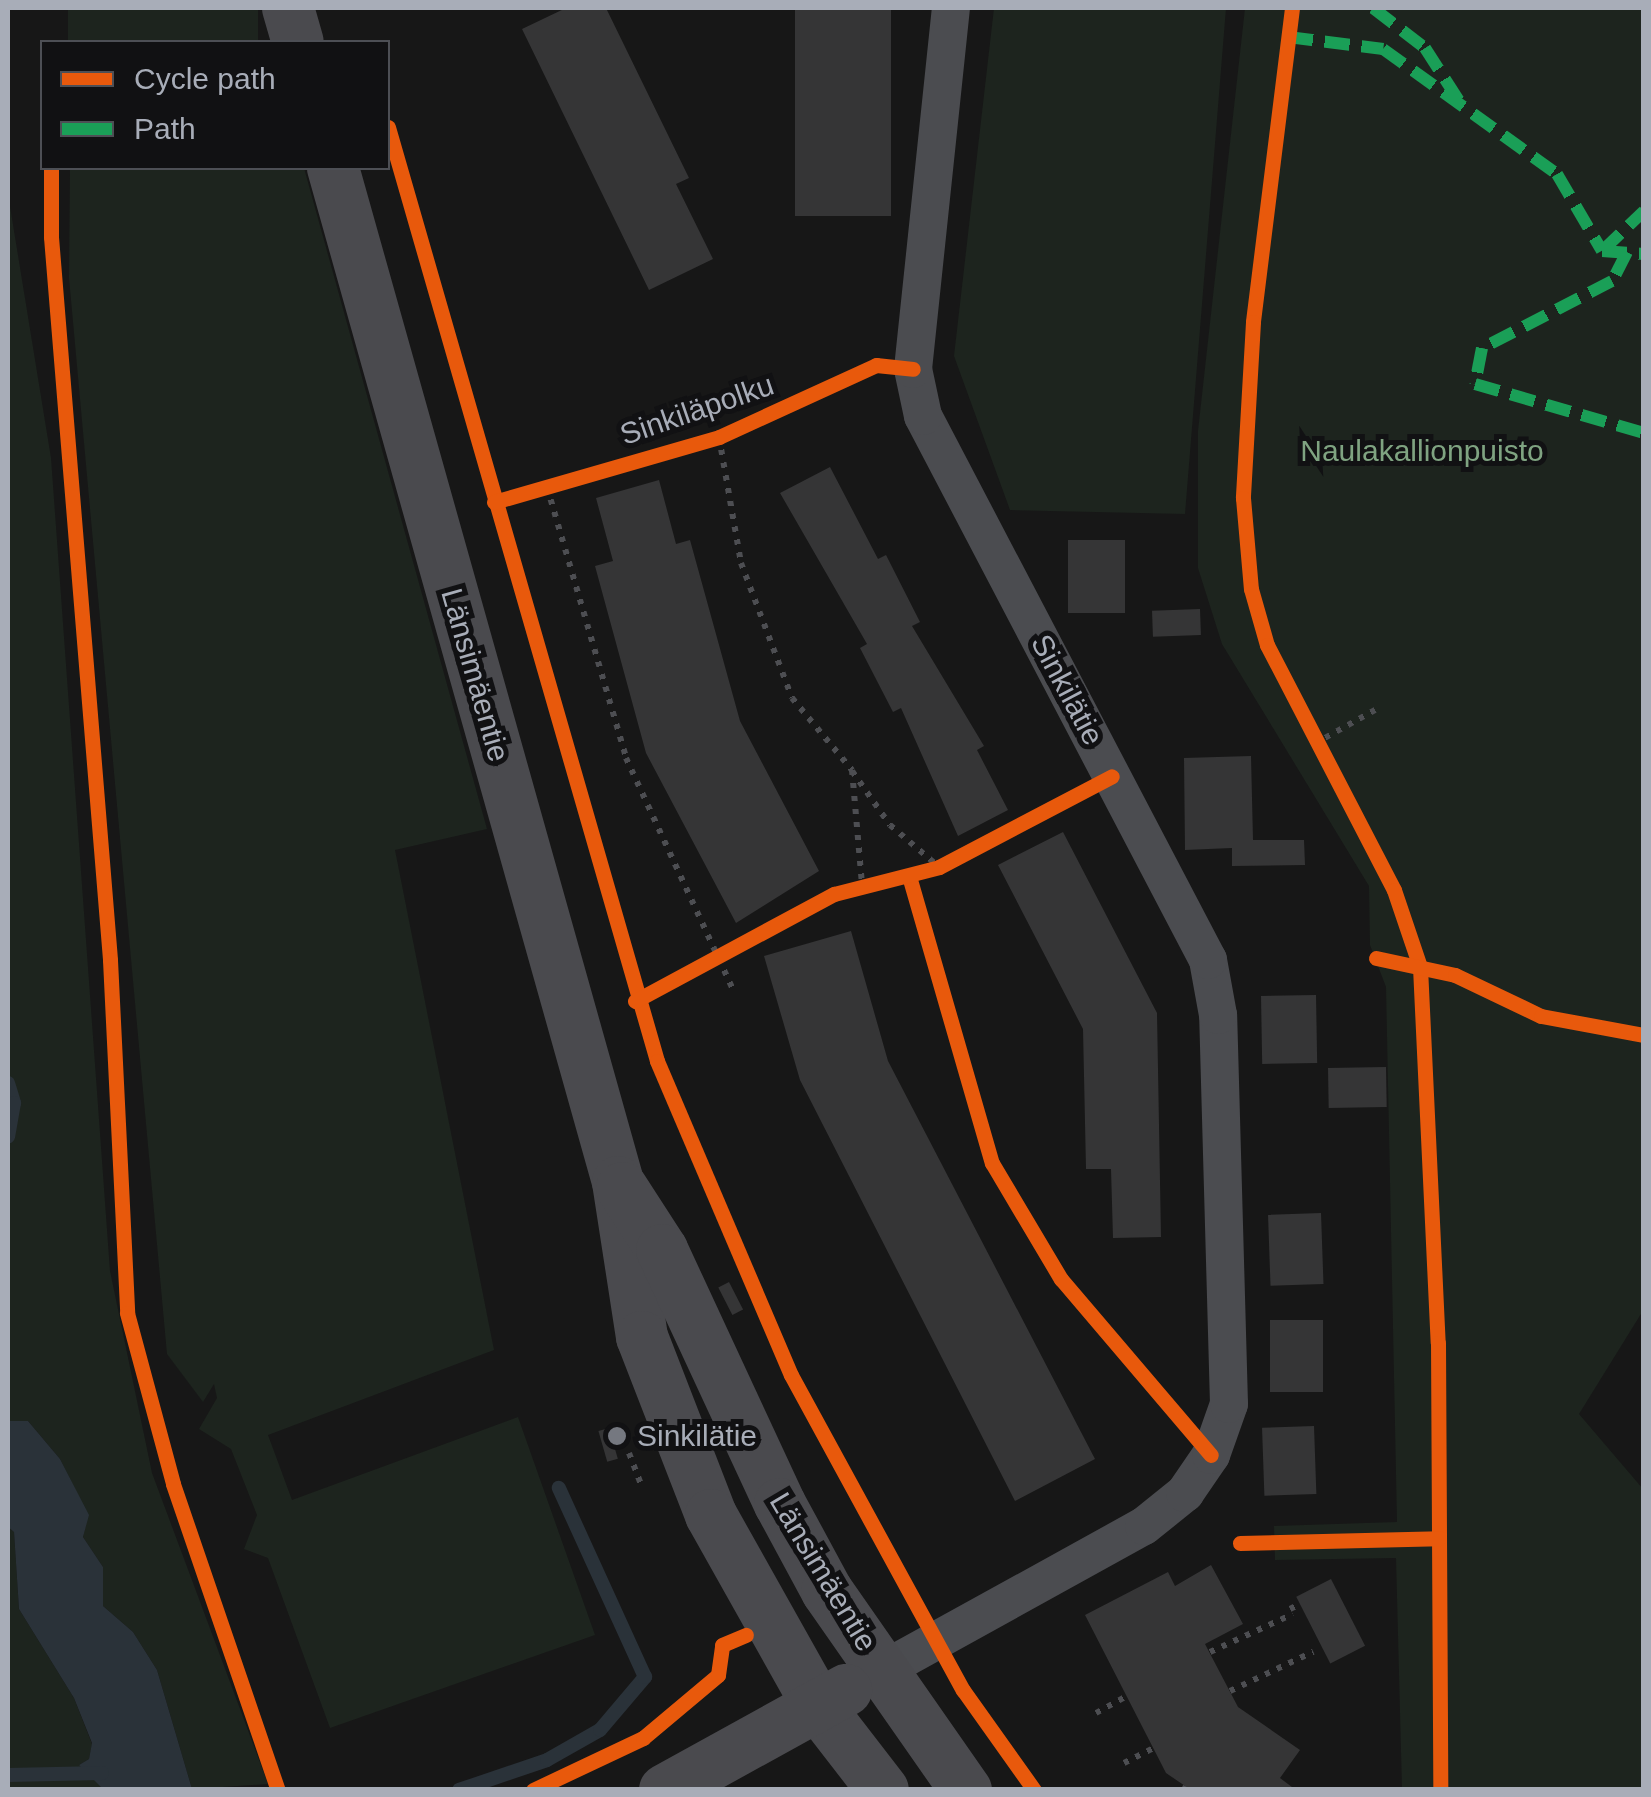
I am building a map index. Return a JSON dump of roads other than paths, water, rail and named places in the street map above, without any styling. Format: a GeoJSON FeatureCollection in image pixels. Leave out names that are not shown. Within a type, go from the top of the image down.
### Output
{"type":"FeatureCollection","features":[{"type":"Feature","properties":{"kind":"main road"},"geometry":{"type":"LineString","coordinates":[[288,8],[297,40]]}},
{"type":"Feature","properties":{"kind":"main road","name":"Länsimäentie"},"geometry":{"type":"LineString","coordinates":[[334,170],[618,1182],[638,1318],[673,1426],[711,1515],[818,1706],[883,1790]]}},
{"type":"Feature","properties":{"kind":"main road","name":"Länsimäentie"},"geometry":{"type":"LineString","coordinates":[[618,1182],[662,1250],[780,1504],[828,1591],[966,1790]]}},
{"type":"Feature","properties":{"kind":"main road"},"geometry":{"type":"LineString","coordinates":[[665,1790],[883,1670]]}},
{"type":"Feature","properties":{"kind":"street","name":"Sinkilätie"},"geometry":{"type":"LineString","coordinates":[[883,1670],[1144,1526],[1185,1493],[1210,1456],[1229,1404],[1218,1015],[1208,960],[923,416],[916,385],[952,8]]}},
{"type":"Feature","properties":{"kind":"waterway"},"geometry":{"type":"LineString","coordinates":[[8,1083],[14,1103],[8,1136]]}},
{"type":"Feature","properties":{"kind":"waterway"},"geometry":{"type":"LineString","coordinates":[[459,1790],[547,1760],[600,1730],[645,1677],[559,1488]]}},
{"type":"Feature","properties":{"kind":"waterway"},"geometry":{"type":"LineString","coordinates":[[8,1775],[102,1773]]}},
{"type":"Feature","properties":{"kind":"place","name":"Sinkilätie"},"geometry":{"type":"Point","coordinates":[617,1436]}},
{"type":"Feature","properties":{"kind":"park label","name":"Naulakallionpuisto"},"geometry":{"type":"Point","coordinates":[1422,451]}}]}
